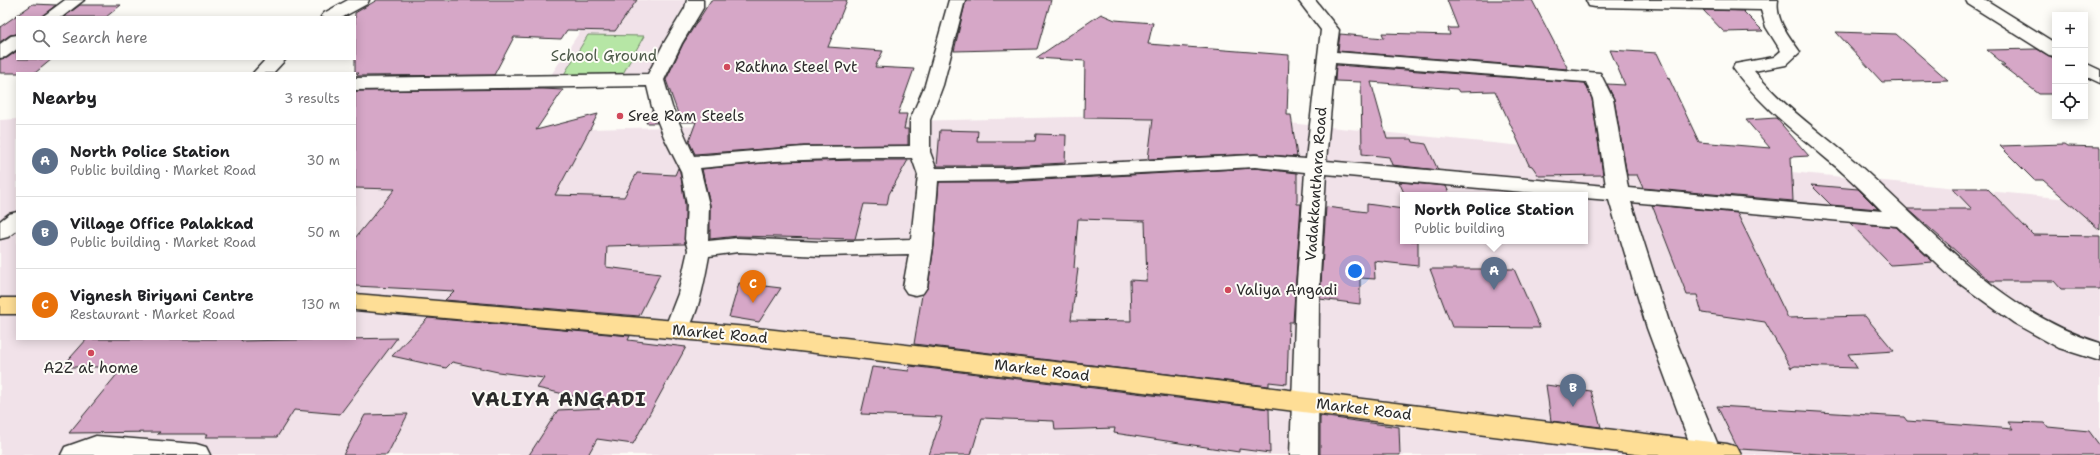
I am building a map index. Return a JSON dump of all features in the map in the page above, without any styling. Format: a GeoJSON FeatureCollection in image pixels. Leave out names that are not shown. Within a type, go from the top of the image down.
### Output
{"type":"FeatureCollection","features":[{"type":"Feature","properties":{"kind":"main road","name":"Market Road"},"geometry":{"type":"LineString","coordinates":[[356,302],[748,336],[1304,402],[1714,454]]}},
{"type":"Feature","properties":{"kind":"main road"},"geometry":{"type":"LineString","coordinates":[[0,306],[16,306]]}},
{"type":"Feature","properties":{"kind":"street"},"geometry":{"type":"LineString","coordinates":[[52,16],[76,0]]}},
{"type":"Feature","properties":{"kind":"street"},"geometry":{"type":"LineString","coordinates":[[332,16],[362,0]]}},
{"type":"Feature","properties":{"kind":"street"},"geometry":{"type":"LineString","coordinates":[[676,330],[690,294],[699,250],[696,239],[698,205],[691,171],[662,107],[655,80],[673,43],[694,8],[695,0]]}},
{"type":"Feature","properties":{"kind":"street"},"geometry":{"type":"LineString","coordinates":[[915,287],[922,246],[928,175],[920,152],[920,120],[934,85],[957,0]]}},
{"type":"Feature","properties":{"kind":"street","name":"Vadakkanthara Road"},"geometry":{"type":"LineString","coordinates":[[1304,455],[1304,402],[1315,166],[1330,30],[1306,0]]}},
{"type":"Feature","properties":{"kind":"street"},"geometry":{"type":"LineString","coordinates":[[1594,0],[1595,2],[1770,3],[1772,22],[1791,52],[1780,61],[1742,68],[1756,86],[1805,131],[1844,163],[1938,254],[2016,314],[2069,342],[2100,352]]}},
{"type":"Feature","properties":{"kind":"street"},"geometry":{"type":"LineString","coordinates":[[1974,0],[2052,49]]}},
{"type":"Feature","properties":{"kind":"street"},"geometry":{"type":"LineString","coordinates":[[0,53],[16,41]]}},
{"type":"Feature","properties":{"kind":"street"},"geometry":{"type":"LineString","coordinates":[[1327,57],[1593,77],[1603,99],[1618,193],[1659,328],[1714,454]]}},
{"type":"Feature","properties":{"kind":"street"},"geometry":{"type":"LineString","coordinates":[[263,72],[276,60]]}},
{"type":"Feature","properties":{"kind":"street"},"geometry":{"type":"LineString","coordinates":[[2088,71],[2100,77]]}},
{"type":"Feature","properties":{"kind":"street"},"geometry":{"type":"LineString","coordinates":[[356,84],[655,80]]}},
{"type":"Feature","properties":{"kind":"street"},"geometry":{"type":"LineString","coordinates":[[687,163],[750,155],[817,151],[920,152]]}},
{"type":"Feature","properties":{"kind":"street"},"geometry":{"type":"LineString","coordinates":[[928,175],[953,173],[1006,174],[1255,161],[1903,220]]}},
{"type":"Feature","properties":{"kind":"street"},"geometry":{"type":"LineString","coordinates":[[0,232],[16,220]]}},
{"type":"Feature","properties":{"kind":"street"},"geometry":{"type":"LineString","coordinates":[[699,250],[738,245],[822,249],[922,246]]}},
{"type":"Feature","properties":{"kind":"street"},"geometry":{"type":"LineString","coordinates":[[75,455],[96,447],[196,455]]}},
{"type":"Feature","properties":{"kind":"shaded area"},"geometry":{"type":"Polygon","coordinates":[[[601,0],[687,0],[644,78],[549,78],[601,0]]]}},
{"type":"Feature","properties":{"kind":"shaded area","name":"Valiya Angadi"},"geometry":{"type":"Polygon","coordinates":[[[1195,114],[2100,202],[2100,455],[0,455],[0,120],[16,119],[16,340],[356,340],[356,126],[547,130],[1195,114]]]}},
{"type":"Feature","properties":{"kind":"green space","name":"School Ground"},"geometry":{"type":"Polygon","coordinates":[[[588,35],[644,36],[621,77],[563,76],[588,35]]]}},
{"type":"Feature","properties":{"kind":"building"},"geometry":{"type":"Polygon","coordinates":[[[377,0],[637,0],[615,31],[567,30],[561,39],[514,37],[494,75],[356,76],[359,73],[355,72],[355,13],[377,0]]]}},
{"type":"Feature","properties":{"kind":"building"},"geometry":{"type":"Polygon","coordinates":[[[711,0],[847,0],[828,47],[883,51],[875,67],[914,69],[898,114],[907,114],[904,129],[908,129],[908,145],[804,146],[695,154],[689,141],[696,122],[681,122],[666,80],[683,44],[711,0]]]}},
{"type":"Feature","properties":{"kind":"building"},"geometry":{"type":"Polygon","coordinates":[[[966,0],[1051,0],[1037,49],[954,51],[966,0]]]}},
{"type":"Feature","properties":{"kind":"building"},"geometry":{"type":"Polygon","coordinates":[[[1447,0],[1532,0],[1568,69],[1338,51],[1340,34],[1384,38],[1382,33],[1450,35],[1448,28],[1458,28],[1447,0]]]}},
{"type":"Feature","properties":{"kind":"building"},"geometry":{"type":"Polygon","coordinates":[[[33,4],[56,5],[42,16],[16,16],[16,34],[10,35],[0,42],[0,27],[33,4]]]}},
{"type":"Feature","properties":{"kind":"building"},"geometry":{"type":"Polygon","coordinates":[[[80,5],[121,5],[107,16],[65,16],[80,5]]]}},
{"type":"Feature","properties":{"kind":"building"},"geometry":{"type":"Polygon","coordinates":[[[1703,10],[1743,11],[1763,31],[1724,32],[1703,10]]]}},
{"type":"Feature","properties":{"kind":"building"},"geometry":{"type":"Polygon","coordinates":[[[1101,14],[1115,20],[1153,23],[1148,44],[1289,55],[1287,115],[1291,115],[1297,157],[1255,154],[1148,159],[1153,119],[1084,118],[1085,61],[1036,58],[1101,14]]]}},
{"type":"Feature","properties":{"kind":"building"},"geometry":{"type":"Polygon","coordinates":[[[1836,32],[1896,34],[1948,80],[1882,82],[1836,32]]]}},
{"type":"Feature","properties":{"kind":"building"},"geometry":{"type":"Polygon","coordinates":[[[2037,49],[2052,57],[2052,94],[2039,94],[2001,65],[2005,65],[1987,50],[2037,49]]]}},
{"type":"Feature","properties":{"kind":"building"},"geometry":{"type":"Polygon","coordinates":[[[1610,50],[1657,53],[1699,142],[1770,148],[1746,120],[1776,118],[1809,156],[1791,157],[1793,201],[1643,188],[1637,175],[1627,175],[1614,99],[1607,84],[1625,85],[1610,50]]]}},
{"type":"Feature","properties":{"kind":"building"},"geometry":{"type":"Polygon","coordinates":[[[16,52],[16,60],[51,60],[36,72],[0,73],[0,59],[7,58],[16,52]]]}},
{"type":"Feature","properties":{"kind":"building"},"geometry":{"type":"Polygon","coordinates":[[[1336,65],[1585,83],[1592,99],[1603,175],[1539,176],[1532,166],[1529,165],[1495,91],[1459,92],[1457,89],[1371,82],[1387,139],[1412,139],[1413,142],[1426,144],[1438,170],[1392,165],[1389,157],[1362,154],[1361,82],[1335,81],[1336,65]]]}},
{"type":"Feature","properties":{"kind":"building"},"geometry":{"type":"Polygon","coordinates":[[[563,90],[536,130],[598,114],[555,195],[624,197],[637,173],[675,175],[678,168],[680,171],[685,205],[685,244],[607,246],[606,267],[660,274],[639,316],[445,300],[454,291],[356,286],[356,237],[395,189],[356,188],[356,91],[563,90]]]}},
{"type":"Feature","properties":{"kind":"building"},"geometry":{"type":"Polygon","coordinates":[[[652,110],[657,123],[646,123],[652,110]]]}},
{"type":"Feature","properties":{"kind":"building"},"geometry":{"type":"Polygon","coordinates":[[[940,130],[978,131],[977,141],[1035,141],[1036,134],[1066,135],[1065,163],[1007,166],[937,166],[940,130]]]}},
{"type":"Feature","properties":{"kind":"building"},"geometry":{"type":"Polygon","coordinates":[[[2065,144],[2068,146],[2100,147],[2100,230],[2043,180],[2034,180],[2000,146],[2065,144]]]}},
{"type":"Feature","properties":{"kind":"building"},"geometry":{"type":"Polygon","coordinates":[[[908,160],[889,194],[887,205],[864,204],[855,239],[738,236],[710,239],[710,205],[702,169],[775,162],[908,160]]]}},
{"type":"Feature","properties":{"kind":"building"},"geometry":{"type":"Polygon","coordinates":[[[1255,168],[1297,173],[1297,204],[1301,204],[1293,322],[1289,322],[1287,384],[1269,382],[1269,386],[914,344],[922,295],[928,287],[934,246],[939,182],[1007,182],[1255,168]],[[1078,219],[1074,268],[1078,269],[1071,320],[1131,321],[1130,280],[1147,281],[1145,221],[1078,219]]]}},
{"type":"Feature","properties":{"kind":"building"},"geometry":{"type":"Polygon","coordinates":[[[1399,182],[1446,186],[1449,192],[1404,192],[1399,182]]]}},
{"type":"Feature","properties":{"kind":"building"},"geometry":{"type":"Polygon","coordinates":[[[1811,185],[1858,189],[1878,209],[1831,205],[1811,185]]]}},
{"type":"Feature","properties":{"kind":"building"},"geometry":{"type":"Polygon","coordinates":[[[1952,188],[1987,188],[2033,235],[2100,236],[2100,289],[2061,289],[2054,281],[1990,281],[1908,209],[1972,209],[1952,188]]]}},
{"type":"Feature","properties":{"kind":"building"},"geometry":{"type":"Polygon","coordinates":[[[1367,204],[1400,209],[1400,244],[1418,244],[1418,266],[1374,261],[1375,279],[1360,278],[1360,304],[1320,299],[1326,207],[1367,212],[1367,204]]]}},
{"type":"Feature","properties":{"kind":"building"},"geometry":{"type":"Polygon","coordinates":[[[1652,205],[1737,213],[1788,318],[1865,316],[1894,351],[1848,354],[1857,368],[1795,366],[1791,368],[1765,322],[1702,313],[1697,295],[1687,295],[1652,205]]]}},
{"type":"Feature","properties":{"kind":"building"},"geometry":{"type":"Polygon","coordinates":[[[1850,223],[1896,227],[1933,262],[1891,265],[1850,223]]]}},
{"type":"Feature","properties":{"kind":"building"},"geometry":{"type":"Polygon","coordinates":[[[1430,269],[1514,269],[1540,328],[1452,327],[1430,269]]]}},
{"type":"Feature","properties":{"kind":"building"},"geometry":{"type":"Polygon","coordinates":[[[739,283],[781,288],[759,322],[729,317],[739,283]]]}},
{"type":"Feature","properties":{"kind":"building"},"geometry":{"type":"Polygon","coordinates":[[[428,318],[630,336],[628,340],[686,347],[633,444],[597,439],[588,455],[529,455],[558,410],[600,408],[600,402],[537,388],[544,378],[498,372],[452,362],[446,368],[392,356],[428,318]]]}},
{"type":"Feature","properties":{"kind":"building"},"geometry":{"type":"Polygon","coordinates":[[[397,338],[340,414],[294,410],[277,437],[206,437],[208,434],[157,434],[160,432],[69,433],[123,367],[62,367],[86,340],[241,341],[356,340],[356,339],[397,338]]]}},
{"type":"Feature","properties":{"kind":"building"},"geometry":{"type":"Polygon","coordinates":[[[910,366],[1269,409],[1270,453],[1239,449],[1239,452],[1114,433],[1115,428],[1055,430],[1054,421],[982,418],[971,455],[929,455],[942,417],[861,414],[872,367],[909,371],[910,366]]]}},
{"type":"Feature","properties":{"kind":"building"},"geometry":{"type":"Polygon","coordinates":[[[1546,385],[1591,391],[1601,427],[1551,421],[1546,385]]]}},
{"type":"Feature","properties":{"kind":"building"},"geometry":{"type":"Polygon","coordinates":[[[1717,406],[1904,417],[1907,421],[2013,429],[2008,422],[2045,423],[2048,427],[2089,431],[2100,446],[2100,455],[1835,455],[1740,449],[1736,445],[1717,406]]]}},
{"type":"Feature","properties":{"kind":"building"},"geometry":{"type":"Polygon","coordinates":[[[408,414],[387,455],[343,455],[365,415],[408,414]]]}},
{"type":"Feature","properties":{"kind":"building"},"geometry":{"type":"Polygon","coordinates":[[[1320,416],[1399,427],[1400,455],[1320,455],[1320,416]]]}},
{"type":"Feature","properties":{"kind":"place","name":"Rathna Steel Pvt"},"geometry":{"type":"Point","coordinates":[727,67]}},
{"type":"Feature","properties":{"kind":"place","name":"Sree Ram Steels"},"geometry":{"type":"Point","coordinates":[620,116]}},
{"type":"Feature","properties":{"kind":"place","name":"Valiya Angadi"},"geometry":{"type":"Point","coordinates":[1228,290]}},
{"type":"Feature","properties":{"kind":"place","name":"North Police Station"},"geometry":{"type":"Point","coordinates":[1494,290]}},
{"type":"Feature","properties":{"kind":"place","name":"Vignesh Biriyani Centre"},"geometry":{"type":"Point","coordinates":[753,303]}},
{"type":"Feature","properties":{"kind":"place","name":"A2Z at home"},"geometry":{"type":"Point","coordinates":[91,353]}},
{"type":"Feature","properties":{"kind":"place","name":"Village Office Palakkad"},"geometry":{"type":"Point","coordinates":[1573,407]}},
{"type":"Feature","properties":{"kind":"district","name":"VALIYA ANGADI"},"geometry":{"type":"Point","coordinates":[559,399]}}]}
